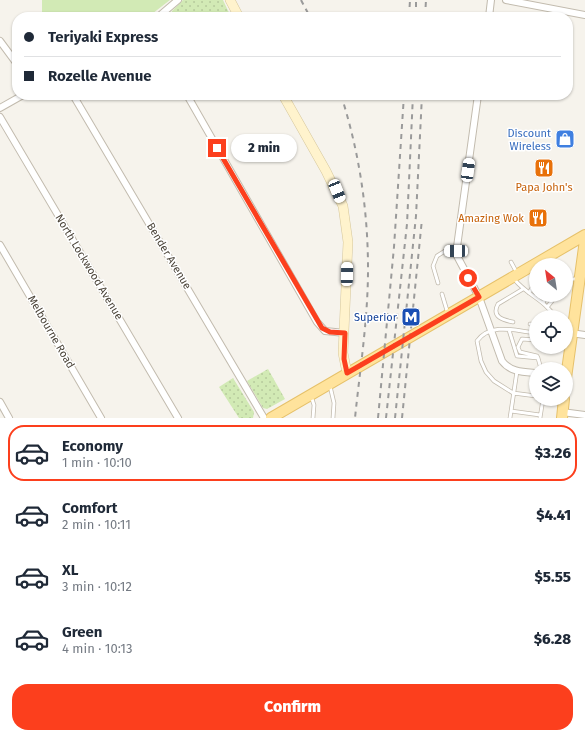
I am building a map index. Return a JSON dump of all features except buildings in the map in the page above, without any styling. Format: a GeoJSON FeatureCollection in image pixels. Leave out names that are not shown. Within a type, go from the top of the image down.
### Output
{"type":"FeatureCollection","features":[{"type":"Feature","properties":{"kind":"main road"},"geometry":{"type":"LineString","coordinates":[[553,258],[585,235]]}},
{"type":"Feature","properties":{"kind":"main road"},"geometry":{"type":"LineString","coordinates":[[573,310],[585,240]]}},
{"type":"Feature","properties":{"kind":"main road"},"geometry":{"type":"LineString","coordinates":[[271,418],[479,297],[529,270]]}},
{"type":"Feature","properties":{"kind":"street"},"geometry":{"type":"LineString","coordinates":[[164,12],[178,0]]}},
{"type":"Feature","properties":{"kind":"street"},"geometry":{"type":"LineString","coordinates":[[230,0],[236,12]]}},
{"type":"Feature","properties":{"kind":"street"},"geometry":{"type":"LineString","coordinates":[[490,12],[491,0]]}},
{"type":"Feature","properties":{"kind":"street"},"geometry":{"type":"LineString","coordinates":[[506,0],[569,12]]}},
{"type":"Feature","properties":{"kind":"street"},"geometry":{"type":"LineString","coordinates":[[573,13],[585,15]]}},
{"type":"Feature","properties":{"kind":"street"},"geometry":{"type":"LineString","coordinates":[[0,41],[12,57]]}},
{"type":"Feature","properties":{"kind":"street"},"geometry":{"type":"LineString","coordinates":[[0,108],[14,100]]}},
{"type":"Feature","properties":{"kind":"street","name":"Bender Avenue"},"geometry":{"type":"LineString","coordinates":[[76,100],[264,418]]}},
{"type":"Feature","properties":{"kind":"street"},"geometry":{"type":"LineString","coordinates":[[190,100],[318,322],[325,330],[345,333]]}},
{"type":"Feature","properties":{"kind":"street"},"geometry":{"type":"LineString","coordinates":[[286,100],[326,171],[343,206],[348,242],[344,359],[347,373]]}},
{"type":"Feature","properties":{"kind":"street"},"geometry":{"type":"LineString","coordinates":[[477,100],[456,251],[457,258],[479,297],[500,357],[505,366],[518,371],[529,372]]}},
{"type":"Feature","properties":{"kind":"street","name":"North Lockwood Avenue"},"geometry":{"type":"LineString","coordinates":[[0,117],[178,418]]}},
{"type":"Feature","properties":{"kind":"street","name":"Melbourne Road"},"geometry":{"type":"LineString","coordinates":[[0,245],[101,418]]}},
{"type":"Feature","properties":{"kind":"street"},"geometry":{"type":"LineString","coordinates":[[573,328],[585,335]]}},
{"type":"Feature","properties":{"kind":"street"},"geometry":{"type":"LineString","coordinates":[[0,402],[9,418]]}},
{"type":"Feature","properties":{"kind":"street"},"geometry":{"type":"LineString","coordinates":[[562,415],[585,415]]}},
{"type":"Feature","properties":{"kind":"lane"},"geometry":{"type":"LineString","coordinates":[[438,283],[433,266],[437,256],[445,251],[456,251]]}},
{"type":"Feature","properties":{"kind":"lane"},"geometry":{"type":"LineString","coordinates":[[511,262],[523,289],[529,293]]}},
{"type":"Feature","properties":{"kind":"lane"},"geometry":{"type":"LineString","coordinates":[[573,279],[579,279]]}},
{"type":"Feature","properties":{"kind":"lane"},"geometry":{"type":"LineString","coordinates":[[513,322],[501,320],[498,316],[496,307],[498,304],[523,289]]}},
{"type":"Feature","properties":{"kind":"lane"},"geometry":{"type":"LineString","coordinates":[[442,294],[448,315]]}},
{"type":"Feature","properties":{"kind":"lane"},"geometry":{"type":"LineString","coordinates":[[548,306],[551,302]]}},
{"type":"Feature","properties":{"kind":"lane"},"geometry":{"type":"LineString","coordinates":[[543,303],[548,306],[551,310]]}},
{"type":"Feature","properties":{"kind":"lane"},"geometry":{"type":"LineString","coordinates":[[529,333],[509,330],[491,330],[477,340],[481,361],[486,372],[494,381],[513,393],[529,395]]}},
{"type":"Feature","properties":{"kind":"lane"},"geometry":{"type":"LineString","coordinates":[[509,330],[517,356],[538,358]]}},
{"type":"Feature","properties":{"kind":"lane"},"geometry":{"type":"LineString","coordinates":[[529,340],[522,339],[519,343],[518,347],[520,352],[537,356],[539,362]]}},
{"type":"Feature","properties":{"kind":"lane"},"geometry":{"type":"LineString","coordinates":[[510,418],[513,393],[518,371]]}},
{"type":"Feature","properties":{"kind":"lane"},"geometry":{"type":"LineString","coordinates":[[329,384],[334,403],[333,418]]}},
{"type":"Feature","properties":{"kind":"lane"},"geometry":{"type":"LineString","coordinates":[[311,395],[314,405],[313,418]]}},
{"type":"Feature","properties":{"kind":"lane"},"geometry":{"type":"LineString","coordinates":[[511,411],[540,417],[542,406]]}},
{"type":"Feature","properties":{"kind":"green space"},"geometry":{"type":"Polygon","coordinates":[[[42,0],[170,0],[154,12],[42,12],[42,0]]]}},
{"type":"Feature","properties":{"kind":"green space"},"geometry":{"type":"Polygon","coordinates":[[[183,0],[223,0],[229,12],[172,12],[183,0]]]}},
{"type":"Feature","properties":{"kind":"green space"},"geometry":{"type":"Polygon","coordinates":[[[268,369],[285,399],[267,409],[263,408],[247,381],[268,369]]]}},
{"type":"Feature","properties":{"kind":"green space"},"geometry":{"type":"Polygon","coordinates":[[[233,378],[254,412],[253,418],[239,418],[219,387],[233,378]]]}},
{"type":"Feature","properties":{"kind":"railway"},"geometry":{"type":"LineString","coordinates":[[301,0],[307,12]]}},
{"type":"Feature","properties":{"kind":"railway"},"geometry":{"type":"LineString","coordinates":[[409,12],[410,0]]}},
{"type":"Feature","properties":{"kind":"railway"},"geometry":{"type":"LineString","coordinates":[[416,0],[416,12]]}},
{"type":"Feature","properties":{"kind":"railway"},"geometry":{"type":"LineString","coordinates":[[425,12],[426,0]]}},
{"type":"Feature","properties":{"kind":"railway"},"geometry":{"type":"LineString","coordinates":[[342,100],[353,138],[361,181],[368,247],[367,306],[355,418]]}},
{"type":"Feature","properties":{"kind":"railway"},"geometry":{"type":"LineString","coordinates":[[378,418],[394,247],[404,100]]}},
{"type":"Feature","properties":{"kind":"railway"},"geometry":{"type":"LineString","coordinates":[[386,418],[407,224],[413,100]]}},
{"type":"Feature","properties":{"kind":"railway"},"geometry":{"type":"LineString","coordinates":[[395,418],[416,216],[422,100]]}},
{"type":"Feature","properties":{"kind":"railway"},"geometry":{"type":"LineString","coordinates":[[402,418],[422,219]]}},
{"type":"Feature","properties":{"kind":"place","name":"Discount Wireless"},"geometry":{"type":"Point","coordinates":[565,139]}},
{"type":"Feature","properties":{"kind":"place","name":"Papa John's"},"geometry":{"type":"Point","coordinates":[544,168]}},
{"type":"Feature","properties":{"kind":"place","name":"Amazing Wok"},"geometry":{"type":"Point","coordinates":[538,218]}},
{"type":"Feature","properties":{"kind":"place","name":"Superior"},"geometry":{"type":"Point","coordinates":[411,317]}},
{"type":"Feature","properties":{"kind":"route"},"geometry":{"type":"LineString","coordinates":[[217,148],[322,328],[330,332],[345,333],[343,353],[347,373],[479,297],[468,278]]}}]}
